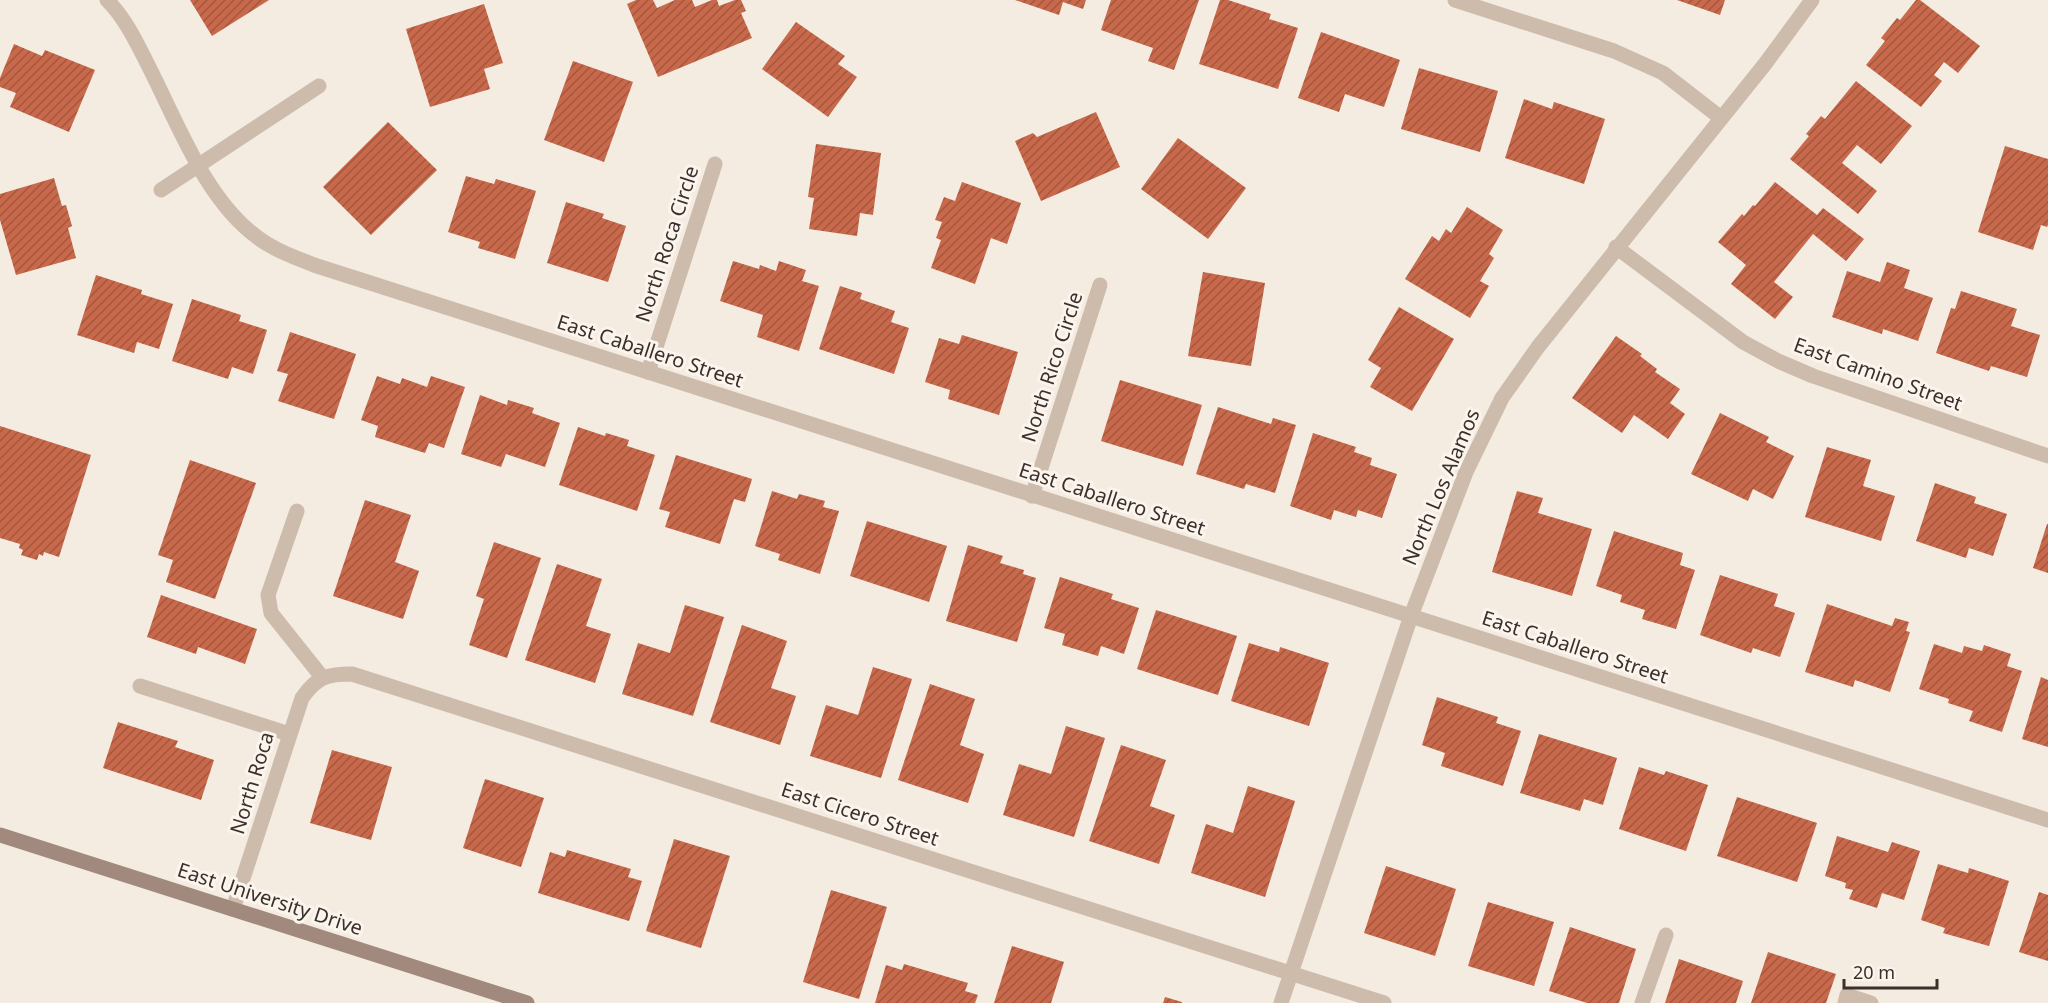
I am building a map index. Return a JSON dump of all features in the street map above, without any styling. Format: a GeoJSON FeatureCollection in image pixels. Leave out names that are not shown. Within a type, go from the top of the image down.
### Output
{"type":"FeatureCollection","features":[{"type":"Feature","properties":{"kind":"main road","name":"East University Drive"},"geometry":{"type":"LineString","coordinates":[[0,835],[527,1003]]}},
{"type":"Feature","properties":{"kind":"street","name":"East Caballero Street"},"geometry":{"type":"LineString","coordinates":[[107,0],[134,37],[215,192],[234,217],[257,237],[283,253],[314,265],[1032,496],[2048,820]]}},
{"type":"Feature","properties":{"kind":"street"},"geometry":{"type":"LineString","coordinates":[[1455,0],[1614,51],[1653,68],[1663,73],[1721,118]]}},
{"type":"Feature","properties":{"kind":"street","name":"North Los Alamos"},"geometry":{"type":"LineString","coordinates":[[1281,1003],[1411,616],[1466,472],[1502,398],[1538,346],[1765,64],[1812,0]]}},
{"type":"Feature","properties":{"kind":"street"},"geometry":{"type":"LineString","coordinates":[[161,190],[319,86]]}},
{"type":"Feature","properties":{"kind":"street","name":"North Roca Circle"},"geometry":{"type":"LineString","coordinates":[[648,372],[715,164]]}},
{"type":"Feature","properties":{"kind":"street","name":"East Camino Street"},"geometry":{"type":"LineString","coordinates":[[1616,247],[1743,342],[1778,361],[1813,376],[2048,456]]}},
{"type":"Feature","properties":{"kind":"street","name":"North Rico Circle"},"geometry":{"type":"LineString","coordinates":[[1032,496],[1100,285]]}},
{"type":"Feature","properties":{"kind":"street"},"geometry":{"type":"LineString","coordinates":[[297,511],[268,594],[271,613],[322,677]]}},
{"type":"Feature","properties":{"kind":"street","name":"East Cicero Street"},"geometry":{"type":"LineString","coordinates":[[322,677],[344,674],[369,679],[1384,1003]]}},
{"type":"Feature","properties":{"kind":"street","name":"North Roca"},"geometry":{"type":"LineString","coordinates":[[233,909],[302,698],[322,677]]}},
{"type":"Feature","properties":{"kind":"street"},"geometry":{"type":"LineString","coordinates":[[140,686],[289,734]]}},
{"type":"Feature","properties":{"kind":"street"},"geometry":{"type":"LineString","coordinates":[[1642,1003],[1666,935]]}},
{"type":"Feature","properties":{"kind":"street"},"geometry":{"type":"LineString","coordinates":[[1845,1003],[1847,995],[1871,1003]]}},
{"type":"Feature","properties":{"kind":"building"},"geometry":{"type":"Polygon","coordinates":[[[190,0],[269,0],[212,36],[190,0]]]}},
{"type":"Feature","properties":{"kind":"building"},"geometry":{"type":"Polygon","coordinates":[[[636,0],[653,0],[657,8],[675,0],[692,0],[695,7],[712,0],[717,0],[719,6],[741,0],[746,11],[741,13],[752,38],[658,77],[627,4],[636,0]]]}},
{"type":"Feature","properties":{"kind":"building"},"geometry":{"type":"Polygon","coordinates":[[[1015,0],[1086,0],[1083,9],[1063,2],[1059,15],[1015,0]]]}},
{"type":"Feature","properties":{"kind":"building"},"geometry":{"type":"Polygon","coordinates":[[[1111,0],[1199,0],[1174,70],[1148,61],[1153,48],[1101,30],[1111,0]]]}},
{"type":"Feature","properties":{"kind":"building"},"geometry":{"type":"Polygon","coordinates":[[[1220,0],[1228,0],[1271,14],[1269,19],[1298,28],[1278,89],[1199,64],[1220,0]]]}},
{"type":"Feature","properties":{"kind":"building"},"geometry":{"type":"Polygon","coordinates":[[[1677,0],[1725,0],[1720,15],[1677,0]]]}},
{"type":"Feature","properties":{"kind":"building"},"geometry":{"type":"Polygon","coordinates":[[[1916,0],[1920,0],[1980,46],[1958,73],[1944,62],[1934,75],[1942,81],[1921,107],[1866,65],[1885,41],[1881,38],[1916,0]]]}},
{"type":"Feature","properties":{"kind":"building"},"geometry":{"type":"Polygon","coordinates":[[[484,4],[503,63],[484,69],[490,89],[430,107],[406,29],[484,4]]]}},
{"type":"Feature","properties":{"kind":"building"},"geometry":{"type":"Polygon","coordinates":[[[796,22],[845,56],[838,64],[857,77],[828,117],[762,69],[796,22]]]}},
{"type":"Feature","properties":{"kind":"building"},"geometry":{"type":"Polygon","coordinates":[[[1321,32],[1400,60],[1384,107],[1345,94],[1339,112],[1298,98],[1321,32]]]}},
{"type":"Feature","properties":{"kind":"building"},"geometry":{"type":"Polygon","coordinates":[[[14,44],[42,56],[45,50],[95,70],[69,132],[10,107],[16,93],[0,87],[0,78],[14,44]]]}},
{"type":"Feature","properties":{"kind":"building"},"geometry":{"type":"Polygon","coordinates":[[[573,61],[633,82],[604,162],[544,140],[573,61]]]}},
{"type":"Feature","properties":{"kind":"building"},"geometry":{"type":"Polygon","coordinates":[[[1419,68],[1498,91],[1480,152],[1401,129],[1419,68]]]}},
{"type":"Feature","properties":{"kind":"building"},"geometry":{"type":"Polygon","coordinates":[[[1856,81],[1912,126],[1881,164],[1857,145],[1842,163],[1877,191],[1858,214],[1790,159],[1809,136],[1806,134],[1821,116],[1825,119],[1856,81]]]}},
{"type":"Feature","properties":{"kind":"building"},"geometry":{"type":"Polygon","coordinates":[[[1524,99],[1552,109],[1554,102],[1605,119],[1584,184],[1505,158],[1524,99]]]}},
{"type":"Feature","properties":{"kind":"building"},"geometry":{"type":"Polygon","coordinates":[[[1096,112],[1120,167],[1041,201],[1015,141],[1033,133],[1037,137],[1096,112]]]}},
{"type":"Feature","properties":{"kind":"building"},"geometry":{"type":"Polygon","coordinates":[[[388,122],[437,170],[371,235],[323,187],[388,122]]]}},
{"type":"Feature","properties":{"kind":"building"},"geometry":{"type":"Polygon","coordinates":[[[1178,138],[1246,188],[1208,239],[1141,189],[1178,138]]]}},
{"type":"Feature","properties":{"kind":"building"},"geometry":{"type":"Polygon","coordinates":[[[816,144],[881,153],[873,215],[860,213],[857,236],[809,229],[814,198],[808,197],[816,144]]]}},
{"type":"Feature","properties":{"kind":"building"},"geometry":{"type":"Polygon","coordinates":[[[2005,146],[2048,159],[2048,225],[2047,227],[2041,225],[2033,250],[1978,232],[2005,146]]]}},
{"type":"Feature","properties":{"kind":"building"},"geometry":{"type":"Polygon","coordinates":[[[466,176],[494,184],[496,179],[536,191],[515,259],[478,248],[480,242],[448,232],[466,176]]]}},
{"type":"Feature","properties":{"kind":"building"},"geometry":{"type":"Polygon","coordinates":[[[54,178],[62,206],[66,205],[72,226],[68,228],[76,258],[16,275],[0,220],[0,194],[54,178]]]}},
{"type":"Feature","properties":{"kind":"building"},"geometry":{"type":"Polygon","coordinates":[[[962,182],[1021,203],[1007,244],[991,238],[975,284],[931,268],[941,240],[936,238],[942,222],[935,220],[944,197],[955,201],[962,182]]]}},
{"type":"Feature","properties":{"kind":"building"},"geometry":{"type":"Polygon","coordinates":[[[1775,182],[1817,215],[1823,208],[1864,239],[1846,261],[1813,234],[1774,282],[1793,297],[1775,319],[1731,284],[1746,265],[1718,242],[1742,214],[1744,216],[1753,205],[1755,206],[1775,182]]]}},
{"type":"Feature","properties":{"kind":"building"},"geometry":{"type":"Polygon","coordinates":[[[566,202],[604,214],[602,218],[626,226],[608,282],[547,263],[566,202]]]}},
{"type":"Feature","properties":{"kind":"building"},"geometry":{"type":"Polygon","coordinates":[[[1467,207],[1503,230],[1489,254],[1494,258],[1480,281],[1489,286],[1470,318],[1405,279],[1432,236],[1439,241],[1446,229],[1451,233],[1467,207]]]}},
{"type":"Feature","properties":{"kind":"building"},"geometry":{"type":"Polygon","coordinates":[[[733,261],[759,269],[760,265],[776,271],[779,261],[806,270],[802,281],[819,286],[799,351],[757,337],[763,315],[720,301],[733,261]]]}},
{"type":"Feature","properties":{"kind":"building"},"geometry":{"type":"Polygon","coordinates":[[[1887,262],[1910,270],[1904,288],[1933,298],[1918,341],[1883,329],[1882,334],[1832,317],[1847,271],[1880,282],[1887,262]]]}},
{"type":"Feature","properties":{"kind":"building"},"geometry":{"type":"Polygon","coordinates":[[[1203,272],[1265,283],[1251,366],[1188,356],[1203,272]]]}},
{"type":"Feature","properties":{"kind":"building"},"geometry":{"type":"Polygon","coordinates":[[[96,275],[142,290],[141,294],[173,304],[159,349],[137,342],[134,353],[77,335],[96,275]]]}},
{"type":"Feature","properties":{"kind":"building"},"geometry":{"type":"Polygon","coordinates":[[[840,286],[862,293],[860,299],[895,311],[891,322],[909,328],[894,374],[819,349],[840,286]]]}},
{"type":"Feature","properties":{"kind":"building"},"geometry":{"type":"Polygon","coordinates":[[[1961,291],[2017,309],[2011,326],[2040,335],[2027,377],[1991,366],[1989,371],[1936,353],[1951,308],[1955,309],[1961,291]]]}},
{"type":"Feature","properties":{"kind":"building"},"geometry":{"type":"Polygon","coordinates":[[[192,299],[241,315],[239,321],[267,330],[253,374],[232,367],[228,379],[172,361],[192,299]]]}},
{"type":"Feature","properties":{"kind":"building"},"geometry":{"type":"Polygon","coordinates":[[[1399,307],[1454,339],[1412,411],[1370,387],[1381,368],[1368,360],[1399,307]]]}},
{"type":"Feature","properties":{"kind":"building"},"geometry":{"type":"Polygon","coordinates":[[[290,332],[356,354],[334,419],[278,401],[288,374],[277,371],[290,332]]]}},
{"type":"Feature","properties":{"kind":"building"},"geometry":{"type":"Polygon","coordinates":[[[962,335],[1018,352],[999,415],[948,399],[950,390],[925,382],[939,338],[959,344],[962,335]]]}},
{"type":"Feature","properties":{"kind":"building"},"geometry":{"type":"Polygon","coordinates":[[[1616,336],[1642,354],[1640,356],[1657,369],[1655,372],[1680,389],[1670,403],[1685,414],[1668,439],[1634,415],[1622,433],[1572,398],[1616,336]]]}},
{"type":"Feature","properties":{"kind":"building"},"geometry":{"type":"Polygon","coordinates":[[[377,376],[400,384],[402,378],[427,387],[431,376],[465,387],[444,448],[429,443],[425,453],[375,437],[378,426],[361,420],[377,376]]]}},
{"type":"Feature","properties":{"kind":"building"},"geometry":{"type":"Polygon","coordinates":[[[1120,380],[1202,405],[1183,466],[1101,441],[1120,380]]]}},
{"type":"Feature","properties":{"kind":"building"},"geometry":{"type":"Polygon","coordinates":[[[480,395],[507,405],[508,400],[534,408],[532,413],[560,423],[545,467],[506,454],[501,467],[461,454],[480,395]]]}},
{"type":"Feature","properties":{"kind":"building"},"geometry":{"type":"Polygon","coordinates":[[[1218,407],[1271,424],[1273,418],[1296,425],[1275,493],[1246,484],[1244,489],[1196,474],[1218,407]]]}},
{"type":"Feature","properties":{"kind":"building"},"geometry":{"type":"Polygon","coordinates":[[[1720,413],[1769,437],[1766,442],[1794,456],[1773,499],[1753,489],[1748,501],[1691,474],[1720,413]]]}},
{"type":"Feature","properties":{"kind":"building"},"geometry":{"type":"Polygon","coordinates":[[[0,426],[91,455],[59,557],[44,552],[43,556],[39,554],[37,560],[21,555],[23,550],[19,548],[20,544],[0,538],[0,426]]]}},
{"type":"Feature","properties":{"kind":"building"},"geometry":{"type":"Polygon","coordinates":[[[578,427],[605,436],[606,433],[629,440],[627,446],[655,455],[637,511],[559,485],[578,427]]]}},
{"type":"Feature","properties":{"kind":"building"},"geometry":{"type":"Polygon","coordinates":[[[1313,433],[1356,447],[1354,452],[1372,458],[1370,465],[1397,474],[1382,518],[1358,510],[1356,517],[1334,510],[1331,520],[1290,506],[1313,433]]]}},
{"type":"Feature","properties":{"kind":"building"},"geometry":{"type":"Polygon","coordinates":[[[1827,447],[1871,460],[1863,486],[1895,496],[1881,541],[1805,517],[1827,447]]]}},
{"type":"Feature","properties":{"kind":"building"},"geometry":{"type":"Polygon","coordinates":[[[676,455],[752,479],[745,502],[734,499],[720,544],[665,527],[670,512],[659,509],[676,455]]]}},
{"type":"Feature","properties":{"kind":"building"},"geometry":{"type":"Polygon","coordinates":[[[190,460],[256,483],[215,599],[166,582],[173,560],[158,555],[190,460]]]}},
{"type":"Feature","properties":{"kind":"building"},"geometry":{"type":"Polygon","coordinates":[[[1935,483],[1976,497],[1974,503],[2007,514],[1993,556],[1969,548],[1966,558],[1916,541],[1935,483]]]}},
{"type":"Feature","properties":{"kind":"building"},"geometry":{"type":"Polygon","coordinates":[[[772,491],[797,499],[799,494],[825,501],[823,507],[839,511],[820,574],[778,560],[780,554],[755,546],[772,491]]]}},
{"type":"Feature","properties":{"kind":"building"},"geometry":{"type":"Polygon","coordinates":[[[1517,491],[1543,498],[1538,513],[1592,529],[1572,596],[1492,572],[1517,491]]]}},
{"type":"Feature","properties":{"kind":"building"},"geometry":{"type":"Polygon","coordinates":[[[365,500],[411,515],[395,562],[419,571],[403,619],[333,596],[365,500]]]}},
{"type":"Feature","properties":{"kind":"building"},"geometry":{"type":"Polygon","coordinates":[[[867,521],[947,546],[929,602],[850,576],[867,521]]]}},
{"type":"Feature","properties":{"kind":"building"},"geometry":{"type":"Polygon","coordinates":[[[2048,524],[2048,573],[2033,568],[2048,524]]]}},
{"type":"Feature","properties":{"kind":"building"},"geometry":{"type":"Polygon","coordinates":[[[1614,531],[1683,553],[1680,565],[1695,570],[1676,629],[1642,619],[1645,610],[1620,602],[1622,595],[1596,586],[1614,531]]]}},
{"type":"Feature","properties":{"kind":"building"},"geometry":{"type":"Polygon","coordinates":[[[494,542],[541,558],[507,658],[469,645],[484,599],[476,596],[494,542]]]}},
{"type":"Feature","properties":{"kind":"building"},"geometry":{"type":"Polygon","coordinates":[[[968,545],[1003,556],[1000,563],[1024,570],[1023,574],[1036,578],[1017,642],[946,621],[968,545]]]}},
{"type":"Feature","properties":{"kind":"building"},"geometry":{"type":"Polygon","coordinates":[[[557,564],[602,579],[586,626],[611,634],[595,683],[525,660],[557,564]]]}},
{"type":"Feature","properties":{"kind":"building"},"geometry":{"type":"Polygon","coordinates":[[[1720,575],[1778,594],[1774,606],[1795,613],[1780,657],[1753,648],[1751,653],[1700,635],[1720,575]]]}},
{"type":"Feature","properties":{"kind":"building"},"geometry":{"type":"Polygon","coordinates":[[[1060,577],[1113,594],[1111,599],[1139,608],[1124,654],[1101,646],[1098,656],[1062,645],[1065,634],[1044,628],[1060,577]]]}},
{"type":"Feature","properties":{"kind":"building"},"geometry":{"type":"Polygon","coordinates":[[[161,595],[257,629],[245,664],[198,647],[196,654],[147,637],[161,595]]]}},
{"type":"Feature","properties":{"kind":"building"},"geometry":{"type":"Polygon","coordinates":[[[1827,604],[1892,626],[1895,618],[1909,622],[1906,631],[1910,632],[1890,692],[1855,680],[1853,687],[1805,672],[1827,604]]]}},
{"type":"Feature","properties":{"kind":"building"},"geometry":{"type":"Polygon","coordinates":[[[685,605],[724,617],[693,716],[622,694],[638,643],[670,653],[685,605]]]}},
{"type":"Feature","properties":{"kind":"building"},"geometry":{"type":"Polygon","coordinates":[[[1156,610],[1237,636],[1218,695],[1137,669],[1156,610]]]}},
{"type":"Feature","properties":{"kind":"building"},"geometry":{"type":"Polygon","coordinates":[[[742,625],[787,641],[771,688],[796,696],[780,745],[710,722],[742,625]]]}},
{"type":"Feature","properties":{"kind":"building"},"geometry":{"type":"Polygon","coordinates":[[[1249,643],[1279,652],[1280,647],[1329,663],[1309,726],[1231,701],[1249,643]]]}},
{"type":"Feature","properties":{"kind":"building"},"geometry":{"type":"Polygon","coordinates":[[[1934,644],[1962,653],[1964,646],[1982,651],[1984,645],[2011,654],[2007,666],[2022,671],[2002,732],[1969,721],[1973,711],[1948,703],[1949,699],[1919,689],[1934,644]]]}},
{"type":"Feature","properties":{"kind":"building"},"geometry":{"type":"Polygon","coordinates":[[[873,667],[912,679],[881,778],[810,756],[826,705],[858,715],[873,667]]]}},
{"type":"Feature","properties":{"kind":"building"},"geometry":{"type":"Polygon","coordinates":[[[2041,677],[2048,680],[2048,747],[2022,739],[2041,677]]]}},
{"type":"Feature","properties":{"kind":"building"},"geometry":{"type":"Polygon","coordinates":[[[930,684],[975,699],[960,745],[984,754],[968,803],[898,780],[930,684]]]}},
{"type":"Feature","properties":{"kind":"building"},"geometry":{"type":"Polygon","coordinates":[[[1437,697],[1498,717],[1496,723],[1521,731],[1503,786],[1441,766],[1445,753],[1422,745],[1437,697]]]}},
{"type":"Feature","properties":{"kind":"building"},"geometry":{"type":"Polygon","coordinates":[[[118,722],[178,741],[175,747],[214,760],[201,800],[103,768],[118,722]]]}},
{"type":"Feature","properties":{"kind":"building"},"geometry":{"type":"Polygon","coordinates":[[[1066,726],[1105,738],[1074,837],[1003,815],[1019,764],[1051,774],[1066,726]]]}},
{"type":"Feature","properties":{"kind":"building"},"geometry":{"type":"Polygon","coordinates":[[[1539,734],[1617,758],[1603,805],[1584,799],[1580,811],[1520,793],[1539,734]]]}},
{"type":"Feature","properties":{"kind":"building"},"geometry":{"type":"Polygon","coordinates":[[[1121,745],[1166,760],[1150,806],[1175,815],[1159,864],[1089,841],[1121,745]]]}},
{"type":"Feature","properties":{"kind":"building"},"geometry":{"type":"Polygon","coordinates":[[[332,750],[392,767],[371,840],[310,823],[332,750]]]}},
{"type":"Feature","properties":{"kind":"building"},"geometry":{"type":"Polygon","coordinates":[[[1639,767],[1664,775],[1666,771],[1708,785],[1686,851],[1619,829],[1639,767]]]}},
{"type":"Feature","properties":{"kind":"building"},"geometry":{"type":"Polygon","coordinates":[[[485,779],[544,798],[521,867],[463,848],[485,779]]]}},
{"type":"Feature","properties":{"kind":"building"},"geometry":{"type":"Polygon","coordinates":[[[1248,786],[1295,801],[1265,897],[1191,873],[1206,824],[1233,833],[1248,786]]]}},
{"type":"Feature","properties":{"kind":"building"},"geometry":{"type":"Polygon","coordinates":[[[1737,797],[1817,823],[1797,882],[1717,856],[1737,797]]]}},
{"type":"Feature","properties":{"kind":"building"},"geometry":{"type":"Polygon","coordinates":[[[1837,836],[1888,852],[1892,842],[1920,851],[1904,900],[1882,893],[1877,908],[1849,899],[1853,890],[1845,888],[1846,883],[1825,876],[1837,836]]]}},
{"type":"Feature","properties":{"kind":"building"},"geometry":{"type":"Polygon","coordinates":[[[674,839],[730,856],[701,948],[646,931],[674,839]]]}},
{"type":"Feature","properties":{"kind":"building"},"geometry":{"type":"Polygon","coordinates":[[[567,850],[631,869],[628,877],[642,881],[629,921],[538,893],[550,852],[565,857],[567,850]]]}},
{"type":"Feature","properties":{"kind":"building"},"geometry":{"type":"Polygon","coordinates":[[[1938,864],[1968,873],[1969,868],[2009,881],[1989,946],[1943,933],[1945,928],[1921,920],[1938,864]]]}},
{"type":"Feature","properties":{"kind":"building"},"geometry":{"type":"Polygon","coordinates":[[[1386,866],[1456,889],[1435,956],[1364,933],[1386,866]]]}},
{"type":"Feature","properties":{"kind":"building"},"geometry":{"type":"Polygon","coordinates":[[[831,890],[887,907],[859,999],[803,982],[831,890]]]}},
{"type":"Feature","properties":{"kind":"building"},"geometry":{"type":"Polygon","coordinates":[[[2039,892],[2048,895],[2048,961],[2019,952],[2039,892]]]}},
{"type":"Feature","properties":{"kind":"building"},"geometry":{"type":"Polygon","coordinates":[[[1488,902],[1554,922],[1534,986],[1468,966],[1488,902]]]}},
{"type":"Feature","properties":{"kind":"building"},"geometry":{"type":"Polygon","coordinates":[[[1570,927],[1636,949],[1619,1003],[1587,1003],[1549,991],[1570,927]]]}},
{"type":"Feature","properties":{"kind":"building"},"geometry":{"type":"Polygon","coordinates":[[[1012,946],[1064,962],[1051,1003],[994,1003],[1012,946]]]}},
{"type":"Feature","properties":{"kind":"building"},"geometry":{"type":"Polygon","coordinates":[[[1768,952],[1836,974],[1826,1003],[1751,1003],[1768,952]]]}},
{"type":"Feature","properties":{"kind":"building"},"geometry":{"type":"Polygon","coordinates":[[[1679,959],[1743,981],[1736,1003],[1665,1003],[1679,959]]]}},
{"type":"Feature","properties":{"kind":"building"},"geometry":{"type":"Polygon","coordinates":[[[904,964],[968,983],[965,991],[978,995],[975,1003],[875,1003],[886,965],[902,970],[904,964]]]}},
{"type":"Feature","properties":{"kind":"building"},"geometry":{"type":"Polygon","coordinates":[[[1165,997],[1182,1002],[1182,1003],[1163,1003],[1165,997]]]}}]}
